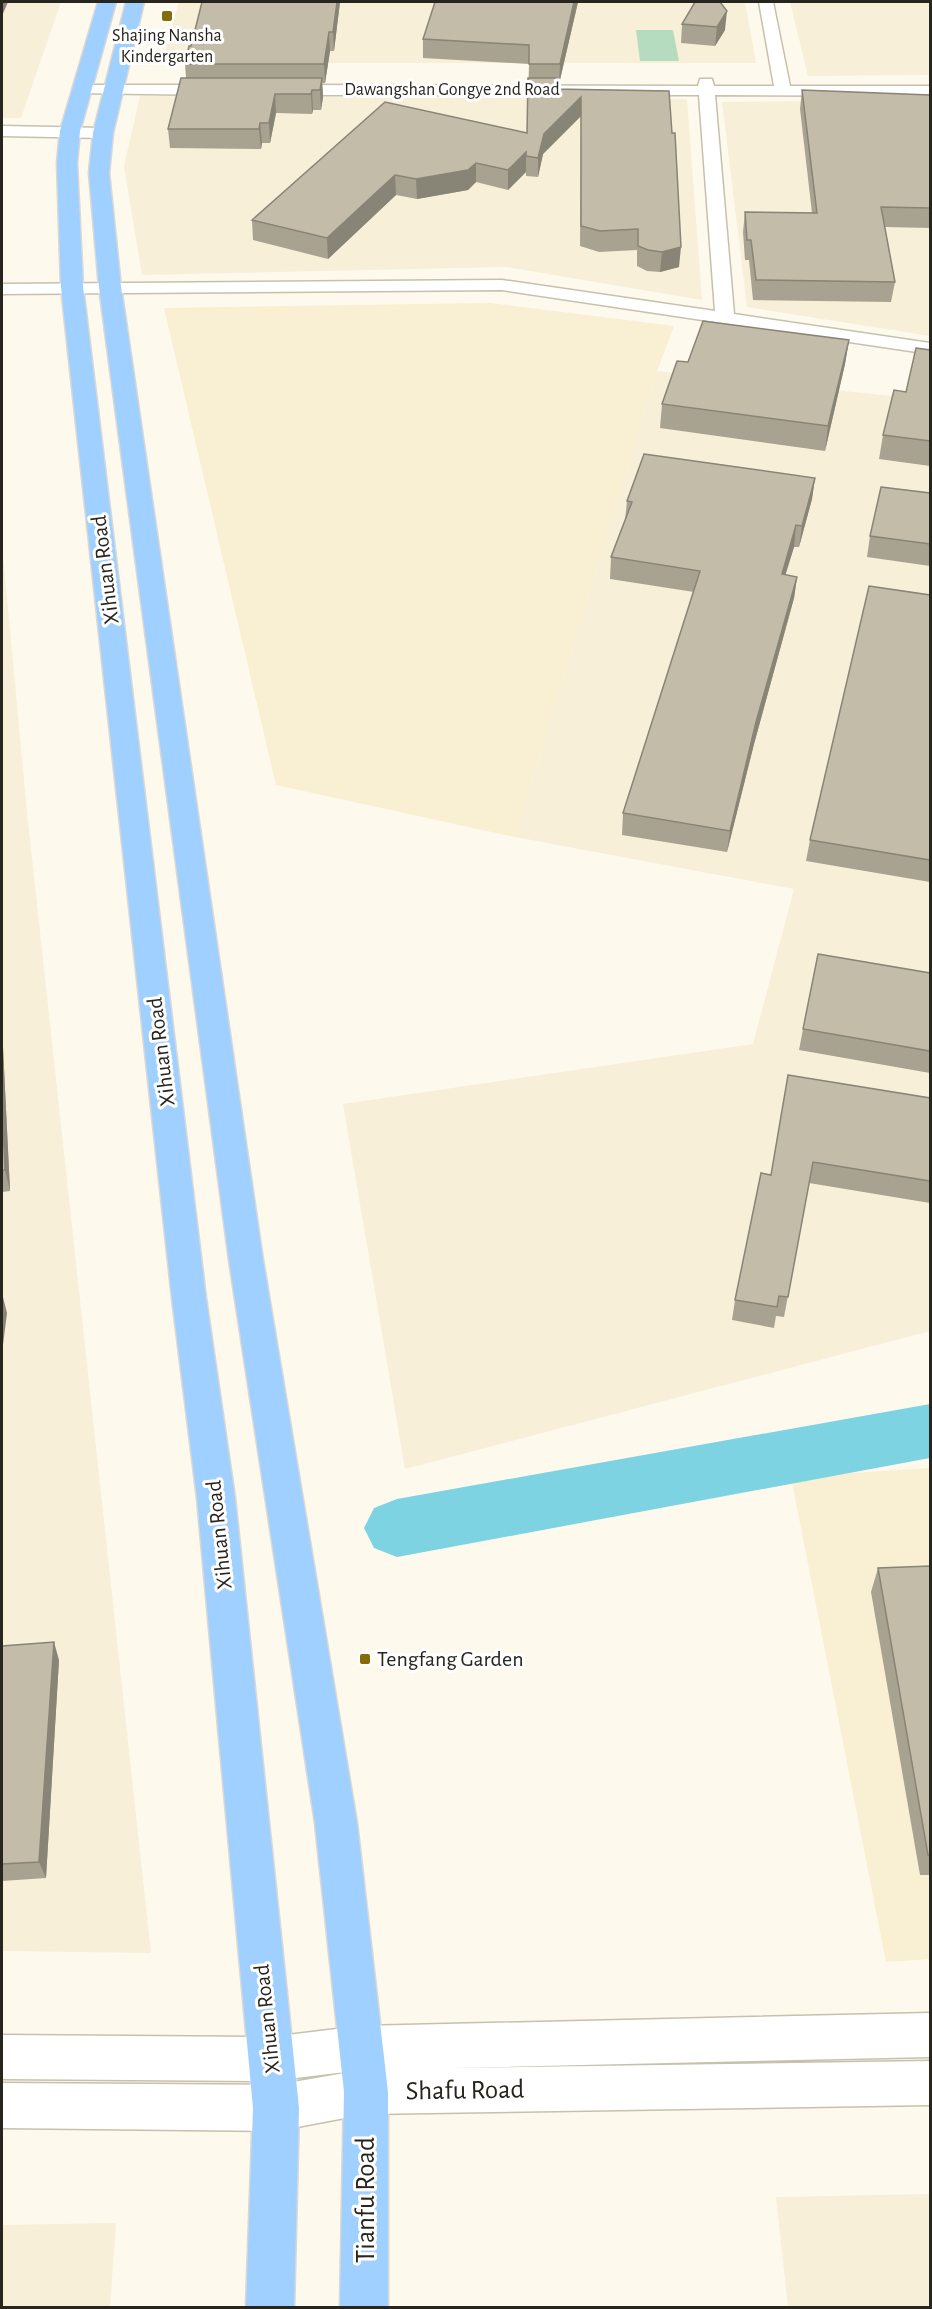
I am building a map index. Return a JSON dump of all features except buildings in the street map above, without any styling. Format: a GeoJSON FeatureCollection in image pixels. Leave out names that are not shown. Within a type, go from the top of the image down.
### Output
{"type":"FeatureCollection","features":[{"type":"Feature","properties":{"kind":"main road","name":"Xihuan Road"},"geometry":{"type":"LineString","coordinates":[[106,2],[98,84],[103,137],[99,173],[110,287],[246,1260],[336,1823],[366,2092]]}},
{"type":"Feature","properties":{"kind":"main road","name":"Xihuan Road"},"geometry":{"type":"LineString","coordinates":[[135,2],[98,84],[69,136],[67,163],[72,287],[189,1298],[216,1498],[276,2108]]}},
{"type":"Feature","properties":{"kind":"main road","name":"Tianfu Road"},"geometry":{"type":"LineString","coordinates":[[364,2307],[366,2092]]}},
{"type":"Feature","properties":{"kind":"main road"},"geometry":{"type":"LineString","coordinates":[[270,2307],[276,2108]]}},
{"type":"Feature","properties":{"kind":"street"},"geometry":{"type":"LineString","coordinates":[[766,2],[782,86]]}},
{"type":"Feature","properties":{"kind":"street"},"geometry":{"type":"LineString","coordinates":[[98,84],[229,84]]}},
{"type":"Feature","properties":{"kind":"street","name":"Dawangshan Gongye 2nd Road"},"geometry":{"type":"LineString","coordinates":[[277,85],[930,84]]}},
{"type":"Feature","properties":{"kind":"street"},"geometry":{"type":"LineString","coordinates":[[706,86],[725,317]]}},
{"type":"Feature","properties":{"kind":"street","name":"Dawangshan Gongye 2nd Road"},"geometry":{"type":"LineString","coordinates":[[782,86],[930,91]]}},
{"type":"Feature","properties":{"kind":"street"},"geometry":{"type":"LineString","coordinates":[[2,131],[103,137]]}},
{"type":"Feature","properties":{"kind":"street"},"geometry":{"type":"LineString","coordinates":[[2,139],[69,136]]}},
{"type":"Feature","properties":{"kind":"street"},"geometry":{"type":"LineString","coordinates":[[2,289],[502,285],[930,349]]}},
{"type":"Feature","properties":{"kind":"street","name":"Shafu Road"},"geometry":{"type":"LineString","coordinates":[[2,2057],[271,2059],[361,2048],[930,2035]]}},
{"type":"Feature","properties":{"kind":"street","name":"Shafu Road"},"geometry":{"type":"LineString","coordinates":[[2,2106],[276,2108],[366,2092],[930,2083]]}},
{"type":"Feature","properties":{"kind":"shaded area"},"geometry":{"type":"Polygon","coordinates":[[[2,2],[61,2],[21,118],[2,118],[2,2]]]}},
{"type":"Feature","properties":{"kind":"shaded area"},"geometry":{"type":"Polygon","coordinates":[[[179,2],[745,2],[756,63],[162,63],[179,2]]]}},
{"type":"Feature","properties":{"kind":"shaded area"},"geometry":{"type":"Polygon","coordinates":[[[790,2],[930,2],[930,75],[808,76],[790,2]]]}},
{"type":"Feature","properties":{"kind":"shaded area"},"geometry":{"type":"Polygon","coordinates":[[[140,96],[687,99],[702,300],[506,267],[142,275],[124,166],[140,96]]]}},
{"type":"Feature","properties":{"kind":"shaded area"},"geometry":{"type":"Polygon","coordinates":[[[930,100],[930,336],[747,307],[722,102],[930,100]]]}},
{"type":"Feature","properties":{"kind":"shaded area"},"geometry":{"type":"Polygon","coordinates":[[[490,303],[674,326],[657,371],[515,837],[276,785],[164,308],[490,303]]]}},
{"type":"Feature","properties":{"kind":"shaded area"},"geometry":{"type":"Polygon","coordinates":[[[657,371],[930,400],[930,1331],[405,1469],[343,1104],[753,1044],[794,889],[515,837],[657,371]]]}},
{"type":"Feature","properties":{"kind":"shaded area"},"geometry":{"type":"Polygon","coordinates":[[[2,544],[27,812],[151,1953],[2,1951],[2,544]]]}},
{"type":"Feature","properties":{"kind":"shaded area"},"geometry":{"type":"Polygon","coordinates":[[[930,1468],[930,1959],[886,1962],[791,1477],[930,1468]]]}},
{"type":"Feature","properties":{"kind":"shaded area"},"geometry":{"type":"Polygon","coordinates":[[[930,2194],[930,2307],[788,2307],[776,2197],[930,2194]]]}},
{"type":"Feature","properties":{"kind":"shaded area"},"geometry":{"type":"Polygon","coordinates":[[[116,2223],[110,2307],[2,2307],[2,2225],[116,2223]]]}},
{"type":"Feature","properties":{"kind":"green space"},"geometry":{"type":"Polygon","coordinates":[[[636,30],[673,30],[679,61],[640,61],[636,30]]]}},
{"type":"Feature","properties":{"kind":"waterway"},"geometry":{"type":"LineString","coordinates":[[397,1528],[930,1431]]}},
{"type":"Feature","properties":{"kind":"place","name":"Shajing Nansha Kindergarten"},"geometry":{"type":"Point","coordinates":[167,16]}},
{"type":"Feature","properties":{"kind":"place","name":"Tengfang Garden"},"geometry":{"type":"Point","coordinates":[365,1659]}}]}
